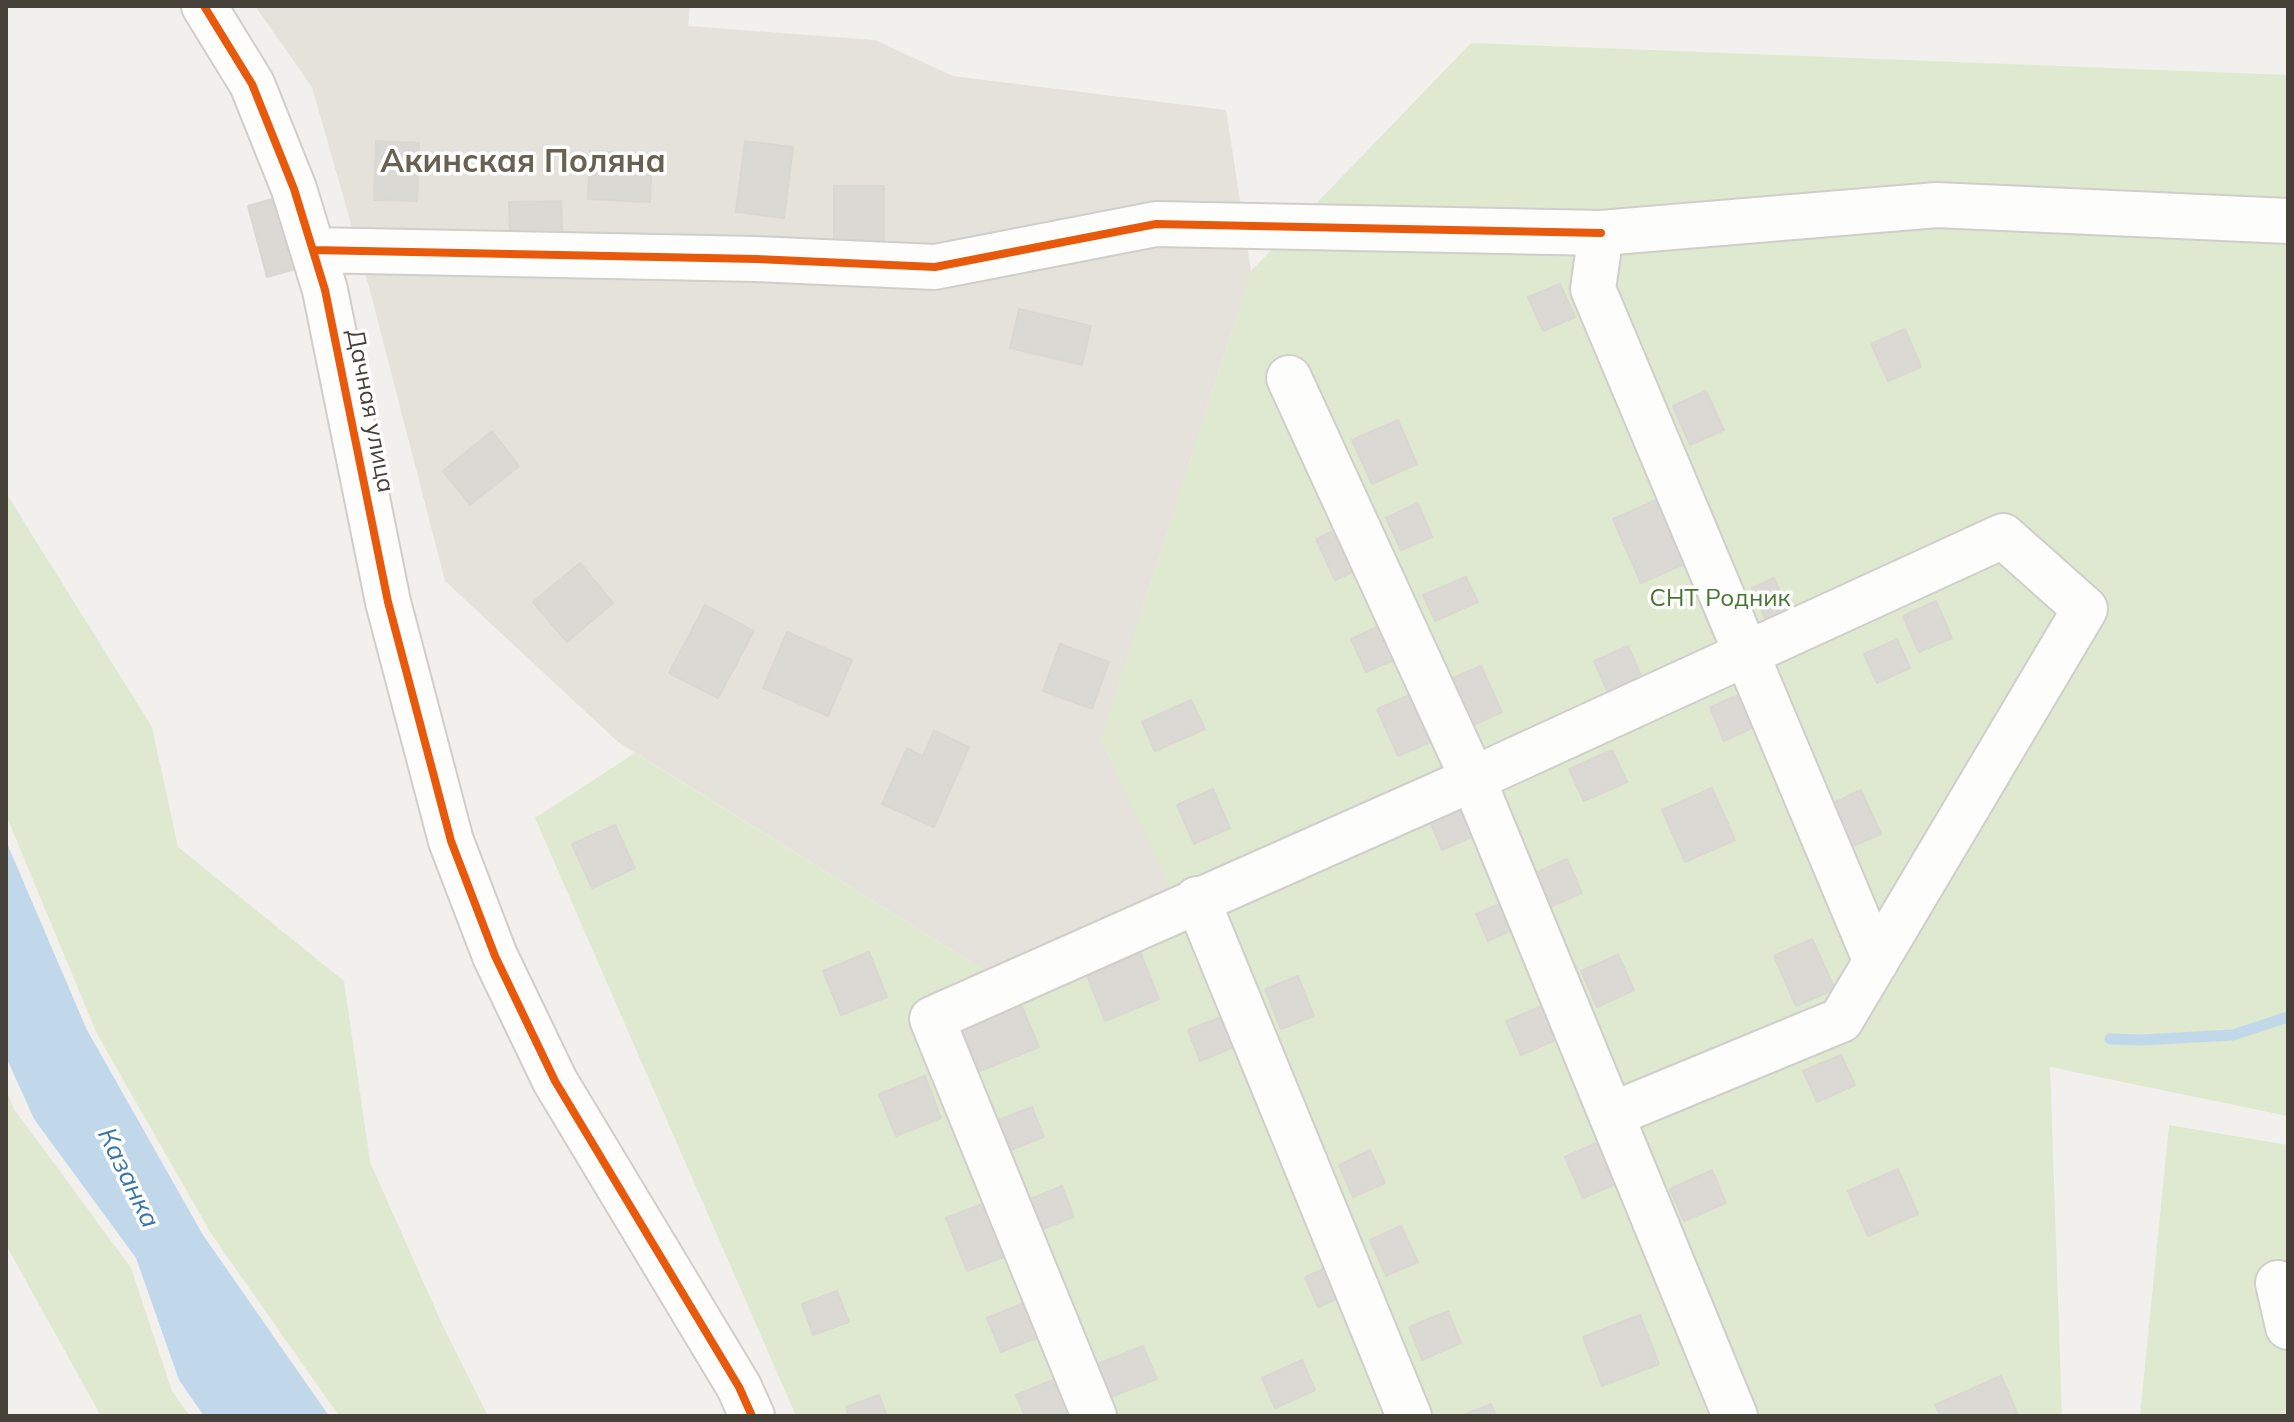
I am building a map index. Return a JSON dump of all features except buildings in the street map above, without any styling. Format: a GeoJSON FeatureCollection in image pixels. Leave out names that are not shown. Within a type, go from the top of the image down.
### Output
{"type":"FeatureCollection","features":[{"type":"Feature","properties":{"kind":"street","name":"Дачная улица"},"geometry":{"type":"LineString","coordinates":[[204,6],[252,84],[294,189],[313,250],[325,290],[388,602],[451,841],[495,956],[555,1081],[739,1387],[752,1416]]}},
{"type":"Feature","properties":{"kind":"street"},"geometry":{"type":"LineString","coordinates":[[313,250],[756,259],[935,267],[1156,224],[1601,233],[1937,205],[2288,221]]}},
{"type":"Feature","properties":{"kind":"street"},"geometry":{"type":"LineString","coordinates":[[1601,233],[1593,289],[1876,962]]}},
{"type":"Feature","properties":{"kind":"street"},"geometry":{"type":"LineString","coordinates":[[1289,378],[1473,779],[1735,1416]]}},
{"type":"Feature","properties":{"kind":"street"},"geometry":{"type":"LineString","coordinates":[[1094,1416],[932,1019],[1473,779],[2003,536],[2085,609],[1841,1020],[1611,1115]]}},
{"type":"Feature","properties":{"kind":"street"},"geometry":{"type":"LineString","coordinates":[[1197,899],[1409,1416]]}},
{"type":"Feature","properties":{"kind":"street"},"geometry":{"type":"LineString","coordinates":[[2278,1283],[2288,1327]]}},
{"type":"Feature","properties":{"kind":"shaded area"},"geometry":{"type":"Polygon","coordinates":[[[255,6],[690,6],[688,26],[875,40],[953,76],[1226,110],[1251,271],[1101,739],[1178,904],[1006,984],[618,742],[445,581],[369,287],[312,87],[255,6]]]}},
{"type":"Feature","properties":{"kind":"green space","name":"СНТ Родник"},"geometry":{"type":"Polygon","coordinates":[[[1471,43],[2288,75],[2288,1116],[2050,1067],[2062,1416],[796,1416],[535,818],[635,753],[1006,984],[1177,904],[1101,739],[1251,271],[1471,43]]]}},
{"type":"Feature","properties":{"kind":"green space"},"geometry":{"type":"Polygon","coordinates":[[[6,493],[152,727],[178,847],[344,981],[370,1162],[442,1324],[488,1416],[339,1416],[212,1235],[97,1034],[6,815],[6,493]]]}},
{"type":"Feature","properties":{"kind":"green space"},"geometry":{"type":"Polygon","coordinates":[[[6,1090],[14,1109],[131,1268],[172,1391],[190,1416],[101,1416],[6,1245],[6,1090]]]}},
{"type":"Feature","properties":{"kind":"green space"},"geometry":{"type":"Polygon","coordinates":[[[2169,1125],[2288,1145],[2288,1416],[2140,1416],[2169,1125]]]}},
{"type":"Feature","properties":{"kind":"water","name":"Казанка"},"geometry":{"type":"Polygon","coordinates":[[[6,841],[87,1030],[203,1235],[329,1416],[204,1416],[179,1380],[136,1258],[34,1119],[6,1057],[6,841]]]}},
{"type":"Feature","properties":{"kind":"waterway"},"geometry":{"type":"LineString","coordinates":[[2110,1039],[2233,1035],[2288,1017]]}},
{"type":"Feature","properties":{"kind":"cycle path"},"geometry":{"type":"LineString","coordinates":[[204,6],[252,84],[294,189],[325,290],[388,602],[451,841],[495,956],[555,1081],[739,1387],[752,1416]]}},
{"type":"Feature","properties":{"kind":"cycle path"},"geometry":{"type":"LineString","coordinates":[[313,250],[756,259],[935,267],[1156,224],[1601,233]]}},
{"type":"Feature","properties":{"kind":"district","name":"Акинская Поляна"},"geometry":{"type":"Point","coordinates":[523,162]}}]}
